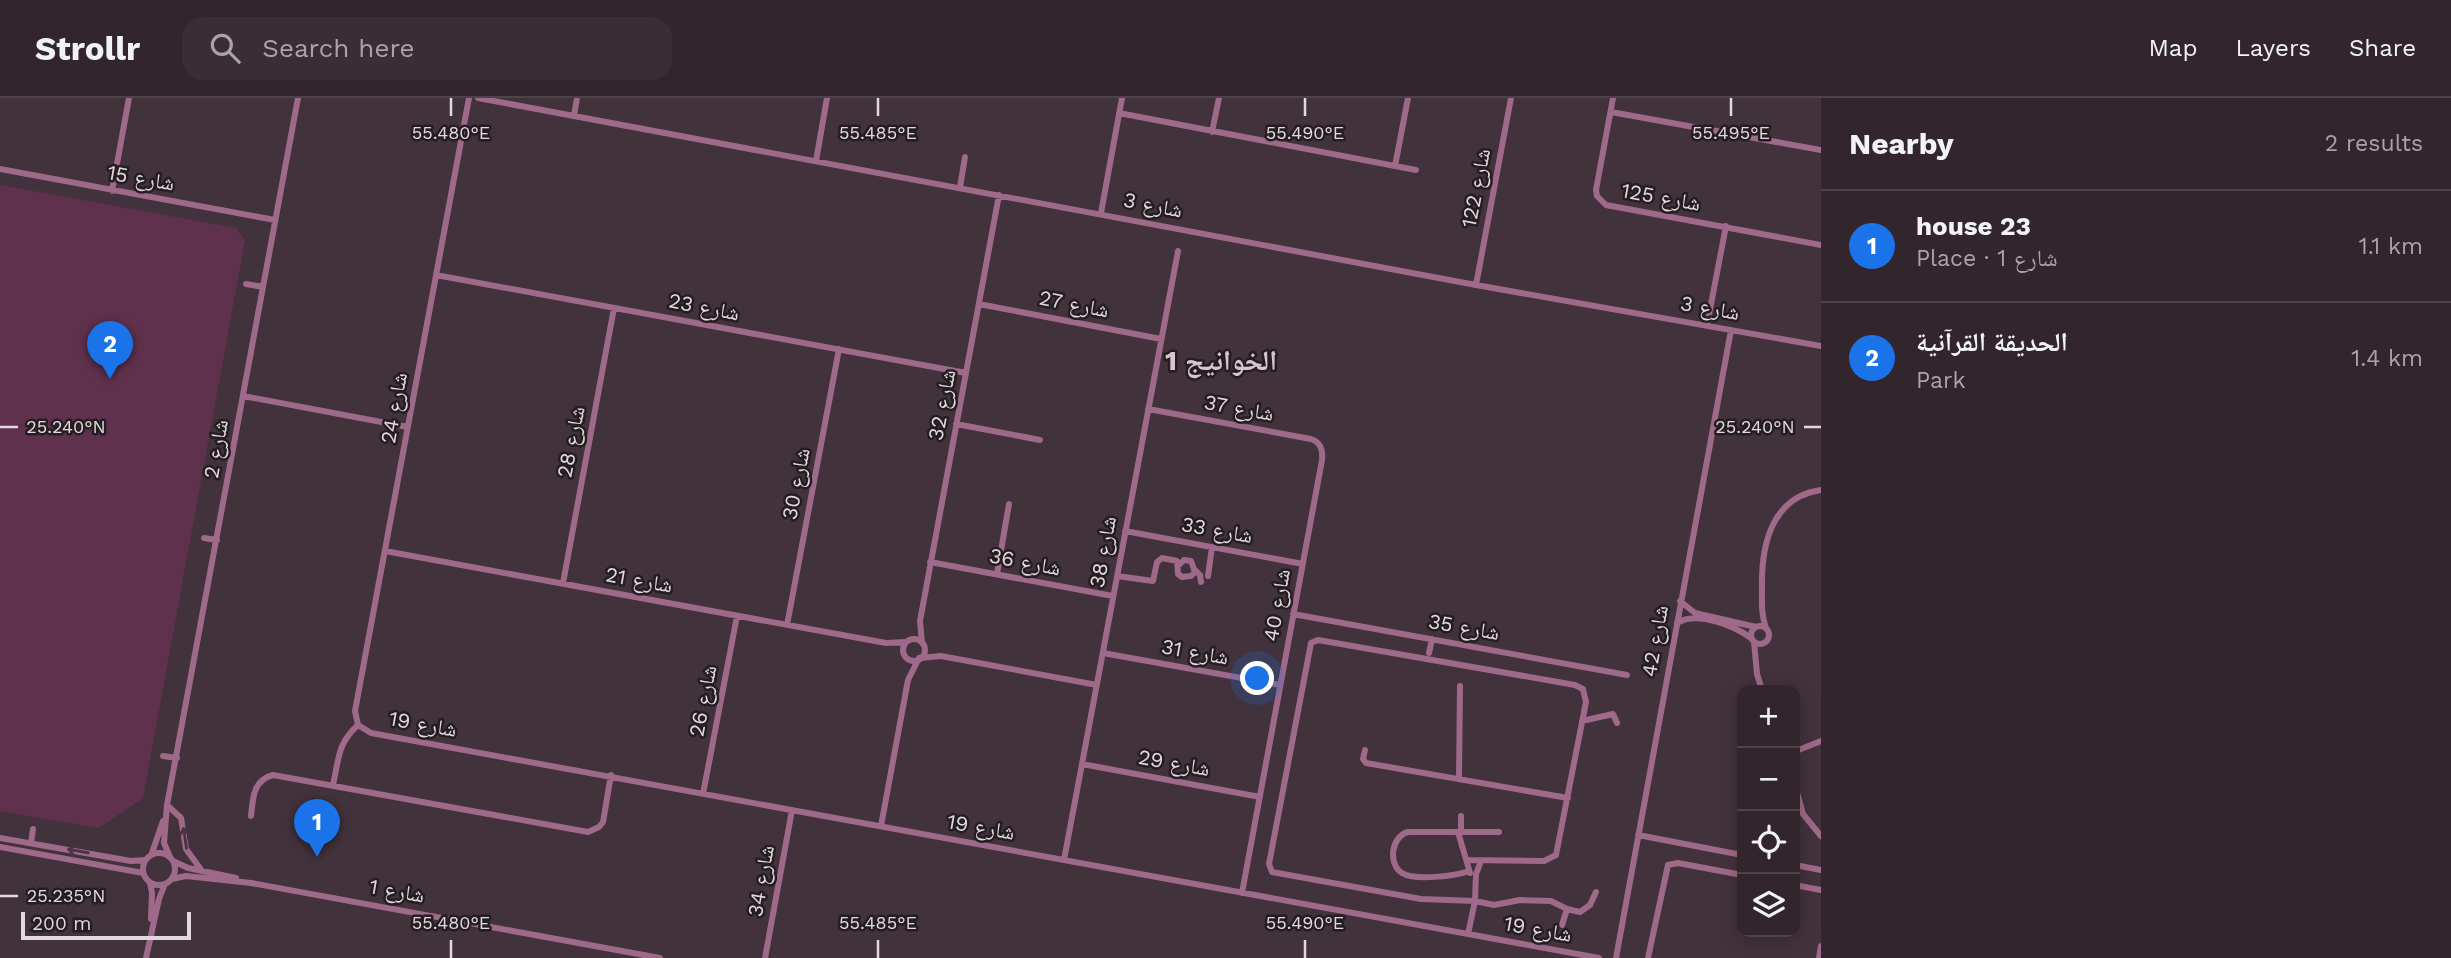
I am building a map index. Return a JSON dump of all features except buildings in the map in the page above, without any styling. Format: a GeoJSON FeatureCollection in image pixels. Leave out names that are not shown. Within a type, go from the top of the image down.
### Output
{"type":"FeatureCollection","features":[{"type":"Feature","properties":{"kind":"street"},"geometry":{"type":"LineString","coordinates":[[113,191],[130,98]]}},
{"type":"Feature","properties":{"kind":"street","name":"شارع 2"},"geometry":{"type":"LineString","coordinates":[[148,858],[156,846],[177,758],[298,98]]}},
{"type":"Feature","properties":{"kind":"street","name":"شارع 24"},"geometry":{"type":"LineString","coordinates":[[358,725],[355,711],[469,98]]}},
{"type":"Feature","properties":{"kind":"street","name":"شارع 3"},"geometry":{"type":"LineString","coordinates":[[478,98],[1476,285],[1821,346]]}},
{"type":"Feature","properties":{"kind":"street"},"geometry":{"type":"LineString","coordinates":[[574,116],[577,98]]}},
{"type":"Feature","properties":{"kind":"street"},"geometry":{"type":"LineString","coordinates":[[816,161],[827,98]]}},
{"type":"Feature","properties":{"kind":"street"},"geometry":{"type":"LineString","coordinates":[[1101,213],[1122,98]]}},
{"type":"Feature","properties":{"kind":"street"},"geometry":{"type":"LineString","coordinates":[[1212,132],[1219,98]]}},
{"type":"Feature","properties":{"kind":"street"},"geometry":{"type":"LineString","coordinates":[[1395,166],[1408,98]]}},
{"type":"Feature","properties":{"kind":"street","name":"شارع 122"},"geometry":{"type":"LineString","coordinates":[[1476,285],[1511,98]]}},
{"type":"Feature","properties":{"kind":"street","name":"شارع 125"},"geometry":{"type":"LineString","coordinates":[[1613,98],[1596,190],[1601,201],[1612,207],[1821,244]]}},
{"type":"Feature","properties":{"kind":"street"},"geometry":{"type":"LineString","coordinates":[[1611,112],[1821,150]]}},
{"type":"Feature","properties":{"kind":"street"},"geometry":{"type":"LineString","coordinates":[[1119,113],[1416,170]]}},
{"type":"Feature","properties":{"kind":"street"},"geometry":{"type":"LineString","coordinates":[[960,187],[965,157]]}},
{"type":"Feature","properties":{"kind":"street","name":"شارع 15"},"geometry":{"type":"LineString","coordinates":[[0,169],[275,220]]}},
{"type":"Feature","properties":{"kind":"street","name":"شارع 32"},"geometry":{"type":"LineString","coordinates":[[908,641],[919,621],[999,195]]}},
{"type":"Feature","properties":{"kind":"street"},"geometry":{"type":"LineString","coordinates":[[1707,325],[1726,226]]}},
{"type":"Feature","properties":{"kind":"street","name":"شارع 38"},"geometry":{"type":"LineString","coordinates":[[1064,860],[1178,251]]}},
{"type":"Feature","properties":{"kind":"street","name":"شارع 23"},"geometry":{"type":"LineString","coordinates":[[436,275],[965,373]]}},
{"type":"Feature","properties":{"kind":"street"},"geometry":{"type":"LineString","coordinates":[[246,284],[263,287]]}},
{"type":"Feature","properties":{"kind":"street","name":"شارع 27"},"geometry":{"type":"LineString","coordinates":[[979,304],[1161,339]]}},
{"type":"Feature","properties":{"kind":"street","name":"شارع 28"},"geometry":{"type":"LineString","coordinates":[[563,583],[614,308]]}},
{"type":"Feature","properties":{"kind":"street","name":"شارع 42"},"geometry":{"type":"LineString","coordinates":[[1616,958],[1731,330]]}},
{"type":"Feature","properties":{"kind":"street","name":"شارع 30"},"geometry":{"type":"LineString","coordinates":[[787,625],[839,349]]}},
{"type":"Feature","properties":{"kind":"street"},"geometry":{"type":"LineString","coordinates":[[243,396],[408,427]]}},
{"type":"Feature","properties":{"kind":"street","name":"شارع 37"},"geometry":{"type":"LineString","coordinates":[[1148,410],[1311,439],[1321,447]]}},
{"type":"Feature","properties":{"kind":"street"},"geometry":{"type":"LineString","coordinates":[[956,424],[1041,440]]}},
{"type":"Feature","properties":{"kind":"street","name":"شارع 40"},"geometry":{"type":"LineString","coordinates":[[1242,893],[1322,460],[1321,447]]}},
{"type":"Feature","properties":{"kind":"street"},"geometry":{"type":"LineString","coordinates":[[1760,685],[1757,674],[1756,642],[1751,634],[1760,627],[1762,616],[1763,557],[1769,530],[1794,499],[1821,490]]}},
{"type":"Feature","properties":{"kind":"street"},"geometry":{"type":"LineString","coordinates":[[997,574],[1009,504]]}},
{"type":"Feature","properties":{"kind":"street","name":"شارع 33"},"geometry":{"type":"LineString","coordinates":[[1125,531],[1303,564]]}},
{"type":"Feature","properties":{"kind":"street"},"geometry":{"type":"LineString","coordinates":[[204,538],[217,540]]}},
{"type":"Feature","properties":{"kind":"street"},"geometry":{"type":"LineString","coordinates":[[1188,560],[1191,543]]}},
{"type":"Feature","properties":{"kind":"street"},"geometry":{"type":"LineString","coordinates":[[1208,576],[1212,547]]}},
{"type":"Feature","properties":{"kind":"street","name":"شارع 21"},"geometry":{"type":"LineString","coordinates":[[385,551],[886,643],[908,641]]}},
{"type":"Feature","properties":{"kind":"street"},"geometry":{"type":"LineString","coordinates":[[1117,576],[1150,582],[1153,581],[1160,559],[1177,561],[1179,565]]}},
{"type":"Feature","properties":{"kind":"street"},"geometry":{"type":"LineString","coordinates":[[1195,570],[1191,576],[1182,577],[1178,574],[1179,565],[1188,560],[1193,563],[1201,582]]}},
{"type":"Feature","properties":{"kind":"street","name":"شارع 36"},"geometry":{"type":"LineString","coordinates":[[930,562],[1113,596]]}},
{"type":"Feature","properties":{"kind":"street"},"geometry":{"type":"LineString","coordinates":[[1680,601],[1695,613],[1760,627],[1769,632],[1769,638],[1756,642]]}},
{"type":"Feature","properties":{"kind":"street","name":"شارع 35"},"geometry":{"type":"LineString","coordinates":[[1293,614],[1627,675]]}},
{"type":"Feature","properties":{"kind":"street","name":"شارع 26"},"geometry":{"type":"LineString","coordinates":[[704,794],[737,616]]}},
{"type":"Feature","properties":{"kind":"street"},"geometry":{"type":"LineString","coordinates":[[1677,623],[1694,618],[1718,623],[1736,629],[1756,642]]}},
{"type":"Feature","properties":{"kind":"street","name":"شارع 32"},"geometry":{"type":"LineString","coordinates":[[919,621],[923,644]]}},
{"type":"Feature","properties":{"kind":"street"},"geometry":{"type":"LineString","coordinates":[[881,826],[908,680],[903,649],[908,641],[915,639],[941,656]]}},
{"type":"Feature","properties":{"kind":"street"},"geometry":{"type":"LineString","coordinates":[[1429,656],[1432,639]]}},
{"type":"Feature","properties":{"kind":"street"},"geometry":{"type":"LineString","coordinates":[[1467,860],[1545,861],[1553,858],[1558,851],[1586,697],[1579,687],[1429,656],[1318,640],[1311,643],[1269,867],[1278,874],[1420,899],[1475,901],[1494,905],[1520,900],[1550,901],[1567,909],[1585,910],[1594,900],[1596,892]]}},
{"type":"Feature","properties":{"kind":"street","name":"شارع 21"},"geometry":{"type":"LineString","coordinates":[[886,643],[905,655]]}},
{"type":"Feature","properties":{"kind":"street"},"geometry":{"type":"LineString","coordinates":[[908,680],[924,653],[923,644]]}},
{"type":"Feature","properties":{"kind":"street","name":"شارع 31"},"geometry":{"type":"LineString","coordinates":[[1103,653],[1280,685]]}},
{"type":"Feature","properties":{"kind":"street"},"geometry":{"type":"LineString","coordinates":[[905,655],[912,660],[941,656],[1097,684]]}},
{"type":"Feature","properties":{"kind":"street"},"geometry":{"type":"LineString","coordinates":[[1460,686],[1460,779]]}},
{"type":"Feature","properties":{"kind":"street"},"geometry":{"type":"LineString","coordinates":[[1582,721],[1614,714],[1617,723]]}},
{"type":"Feature","properties":{"kind":"street"},"geometry":{"type":"LineString","coordinates":[[333,785],[341,744],[347,734],[358,725]]}},
{"type":"Feature","properties":{"kind":"street","name":"شارع 19"},"geometry":{"type":"LineString","coordinates":[[358,725],[371,733],[1599,958]]}},
{"type":"Feature","properties":{"kind":"street"},"geometry":{"type":"LineString","coordinates":[[1800,749],[1821,741]]}},
{"type":"Feature","properties":{"kind":"street"},"geometry":{"type":"LineString","coordinates":[[1365,750],[1363,759],[1366,763],[1568,798]]}},
{"type":"Feature","properties":{"kind":"street"},"geometry":{"type":"LineString","coordinates":[[163,756],[177,758]]}},
{"type":"Feature","properties":{"kind":"street","name":"شارع 29"},"geometry":{"type":"LineString","coordinates":[[1082,764],[1260,797]]}},
{"type":"Feature","properties":{"kind":"street"},"geometry":{"type":"LineString","coordinates":[[251,816],[255,787],[266,776],[281,775],[588,832],[603,822],[611,775]]}},
{"type":"Feature","properties":{"kind":"street"},"geometry":{"type":"LineString","coordinates":[[1800,803],[1803,814],[1821,836]]}},
{"type":"Feature","properties":{"kind":"street"},"geometry":{"type":"LineString","coordinates":[[167,806],[181,818],[186,849],[202,871]]}},
{"type":"Feature","properties":{"kind":"street","name":"شارع 2"},"geometry":{"type":"LineString","coordinates":[[167,806],[164,844],[171,859]]}},
{"type":"Feature","properties":{"kind":"street","name":"شارع 34"},"geometry":{"type":"LineString","coordinates":[[765,958],[792,810]]}},
{"type":"Feature","properties":{"kind":"street"},"geometry":{"type":"LineString","coordinates":[[1461,816],[1459,832],[1469,872],[1475,878]]}},
{"type":"Feature","properties":{"kind":"street"},"geometry":{"type":"LineString","coordinates":[[31,843],[33,829]]}},
{"type":"Feature","properties":{"kind":"street"},"geometry":{"type":"LineString","coordinates":[[1469,872],[1452,876],[1410,876],[1399,871],[1395,863],[1395,843],[1404,833],[1499,832]]}},
{"type":"Feature","properties":{"kind":"street"},"geometry":{"type":"LineString","coordinates":[[1638,835],[1737,854]]}},
{"type":"Feature","properties":{"kind":"street"},"geometry":{"type":"LineString","coordinates":[[0,838],[131,861],[160,853],[171,859],[175,868],[172,879],[160,893],[146,958]]}},
{"type":"Feature","properties":{"kind":"street"},"geometry":{"type":"LineString","coordinates":[[0,846],[143,873],[150,883],[152,893],[151,929]]}},
{"type":"Feature","properties":{"kind":"street"},"geometry":{"type":"LineString","coordinates":[[143,873],[148,858]]}},
{"type":"Feature","properties":{"kind":"street","name":"شارع 1"},"geometry":{"type":"LineString","coordinates":[[171,859],[182,866],[251,883],[660,958]]}},
{"type":"Feature","properties":{"kind":"street"},"geometry":{"type":"LineString","coordinates":[[1468,934],[1475,901],[1475,878],[1481,860]]}},
{"type":"Feature","properties":{"kind":"street"},"geometry":{"type":"LineString","coordinates":[[1648,958],[1668,865],[1674,862],[1737,874]]}},
{"type":"Feature","properties":{"kind":"street"},"geometry":{"type":"LineString","coordinates":[[1800,866],[1821,870]]}},
{"type":"Feature","properties":{"kind":"street","name":"شارع 1"},"geometry":{"type":"LineString","coordinates":[[172,879],[186,876],[251,883]]}},
{"type":"Feature","properties":{"kind":"street"},"geometry":{"type":"LineString","coordinates":[[150,883],[165,884]]}},
{"type":"Feature","properties":{"kind":"street"},"geometry":{"type":"LineString","coordinates":[[1800,886],[1821,890]]}},
{"type":"Feature","properties":{"kind":"street"},"geometry":{"type":"LineString","coordinates":[[1562,925],[1567,909]]}},
{"type":"Feature","properties":{"kind":"street"},"geometry":{"type":"LineString","coordinates":[[1819,958],[1821,946]]}},
{"type":"Feature","properties":{"kind":"shaded area"},"geometry":{"type":"Polygon","coordinates":[[[0,185],[236,228],[245,240],[143,798],[99,828],[0,811],[0,185]]]}},
{"type":"Feature","properties":{"kind":"place","name":"الحديقة القرآنية"},"geometry":{"type":"Point","coordinates":[110,379]}},
{"type":"Feature","properties":{"kind":"place","name":"house 23"},"geometry":{"type":"Point","coordinates":[317,857]}},
{"type":"Feature","properties":{"kind":"district","name":"الخوانيج 1"},"geometry":{"type":"Point","coordinates":[1221,360]}}]}
